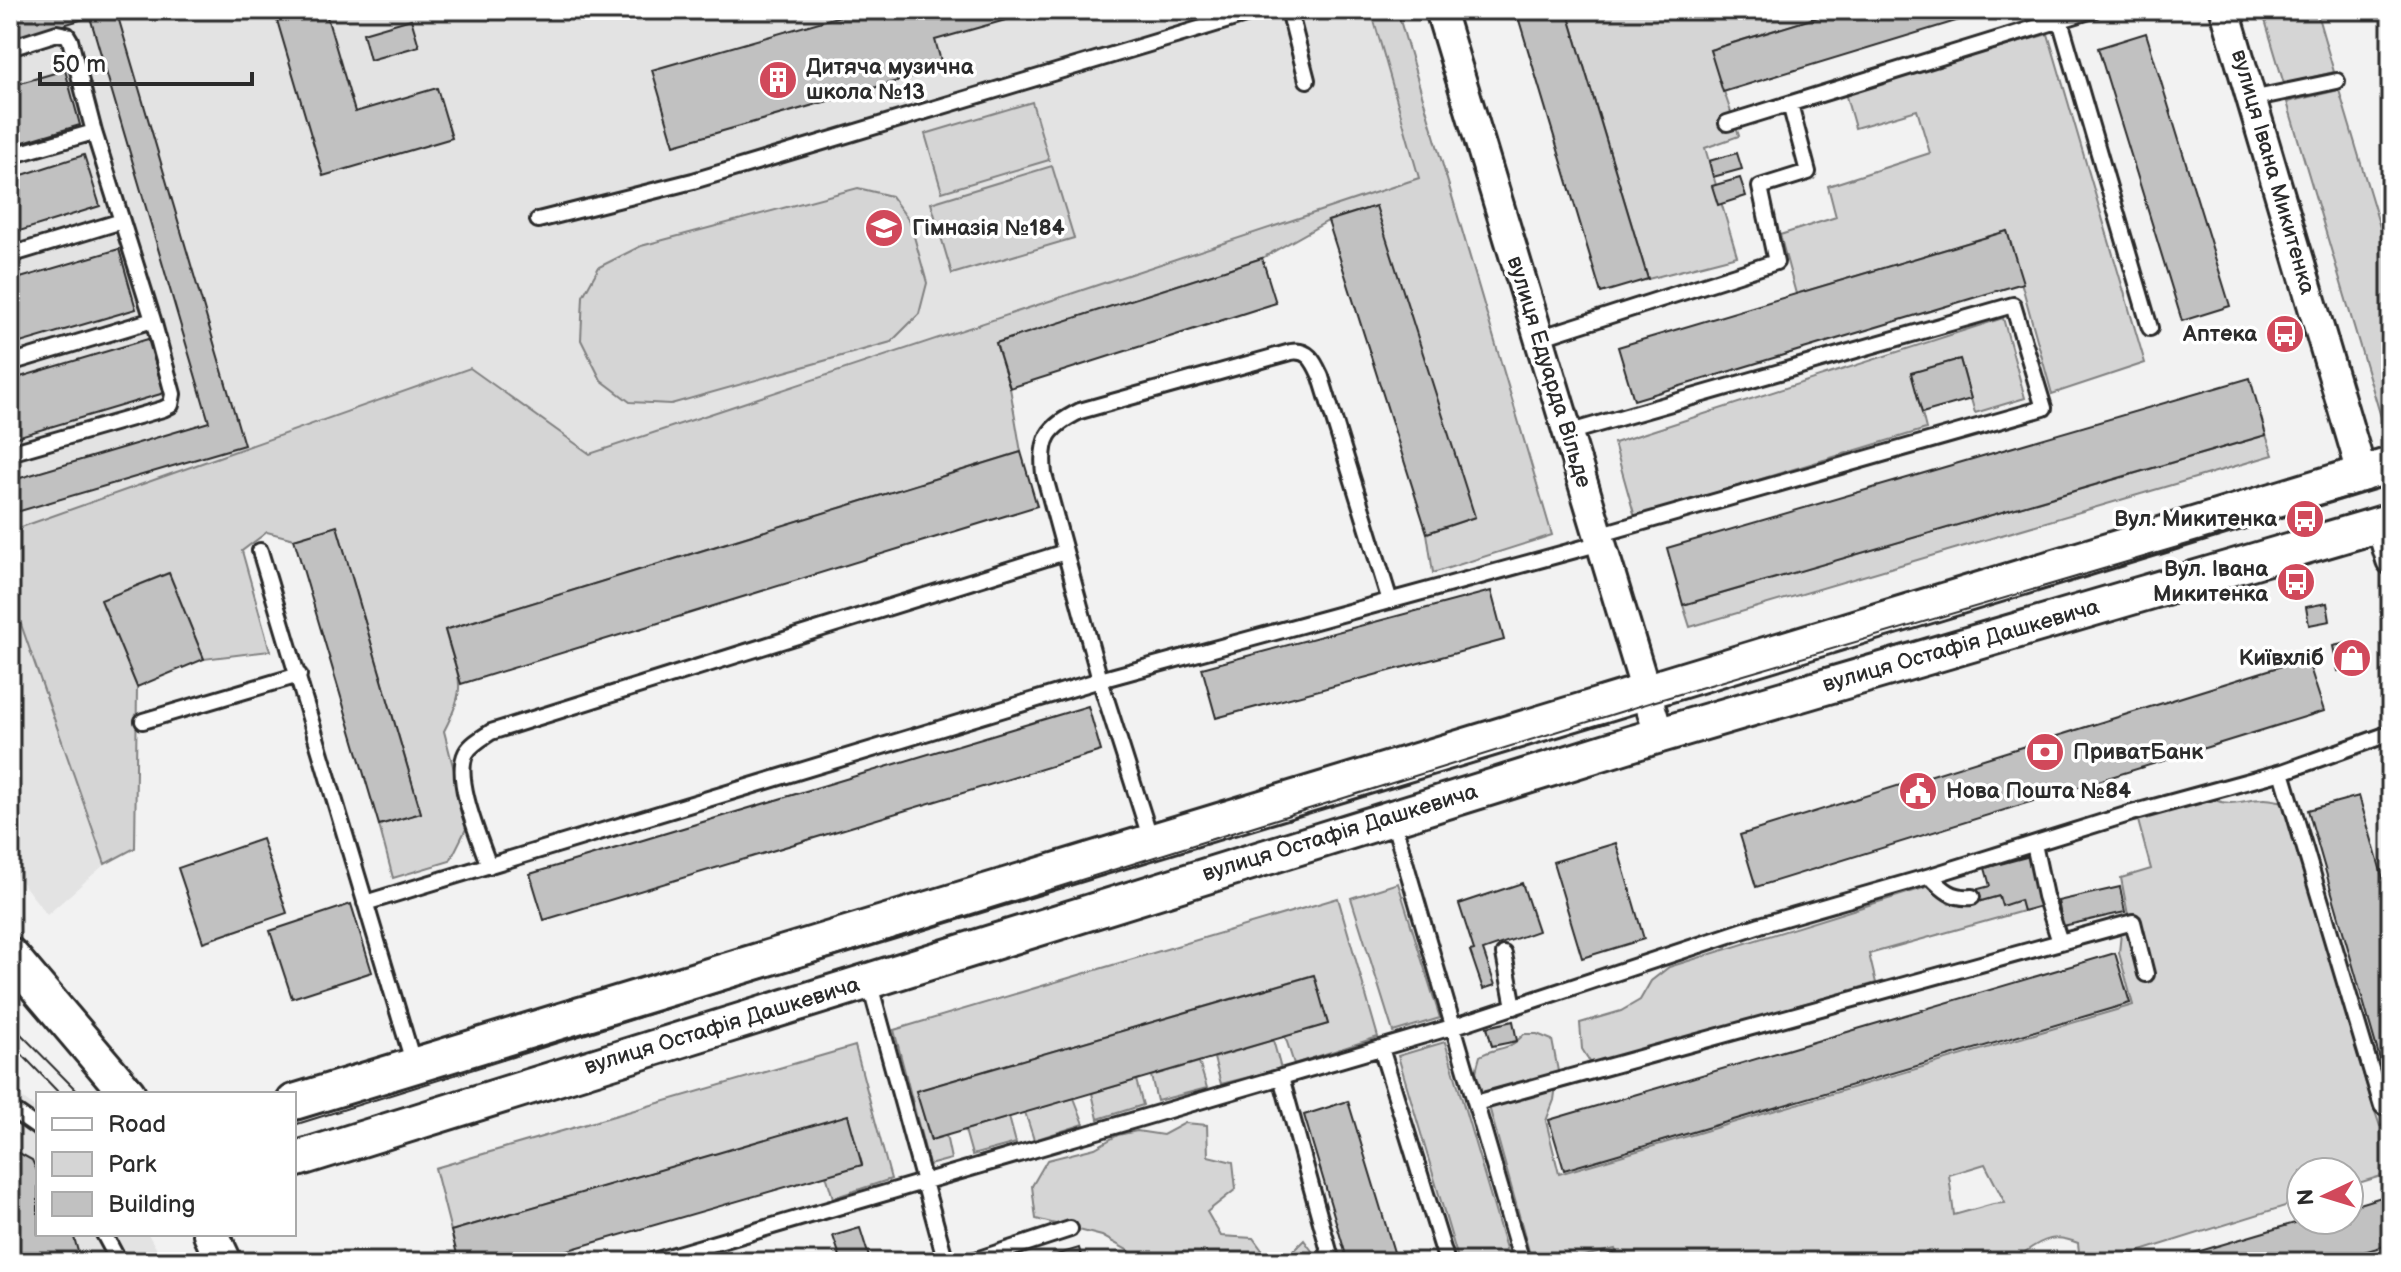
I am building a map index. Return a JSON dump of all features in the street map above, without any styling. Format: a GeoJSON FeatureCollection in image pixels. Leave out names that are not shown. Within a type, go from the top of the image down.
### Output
{"type":"FeatureCollection","features":[{"type":"Feature","properties":{"kind":"street","name":"вулиця Едуарда Вільде"},"geometry":{"type":"LineString","coordinates":[[1440,10],[1659,735]]}},
{"type":"Feature","properties":{"kind":"street","name":"вулиця Івана Микитенка"},"geometry":{"type":"LineString","coordinates":[[2225,10],[2251,99],[2376,469]]}},
{"type":"Feature","properties":{"kind":"street"},"geometry":{"type":"LineString","coordinates":[[296,1101],[2376,469]]}},
{"type":"Feature","properties":{"kind":"street"},"geometry":{"type":"LineString","coordinates":[[2385,522],[2391,560]]}},
{"type":"Feature","properties":{"kind":"street","name":"вулиця Остафія Дашкевича"},"geometry":{"type":"LineString","coordinates":[[296,1159],[1392,816],[2385,522]]}},
{"type":"Feature","properties":{"kind":"street"},"geometry":{"type":"LineString","coordinates":[[10,955],[126,1092]]}},
{"type":"Feature","properties":{"kind":"lane"},"geometry":{"type":"LineString","coordinates":[[538,220],[693,181],[1262,10]]}},
{"type":"Feature","properties":{"kind":"lane"},"geometry":{"type":"LineString","coordinates":[[1289,10],[1307,80]]}},
{"type":"Feature","properties":{"kind":"lane"},"geometry":{"type":"LineString","coordinates":[[1727,123],[2093,10]]}},
{"type":"Feature","properties":{"kind":"lane"},"geometry":{"type":"LineString","coordinates":[[2060,20],[2150,328]]}},
{"type":"Feature","properties":{"kind":"lane"},"geometry":{"type":"LineString","coordinates":[[10,48],[57,33],[67,35],[173,394],[171,405],[163,409],[10,453]]}},
{"type":"Feature","properties":{"kind":"lane"},"geometry":{"type":"LineString","coordinates":[[2251,99],[2337,81]]}},
{"type":"Feature","properties":{"kind":"lane"},"geometry":{"type":"LineString","coordinates":[[1539,338],[1776,262],[1760,187],[1808,172],[1790,104]]}},
{"type":"Feature","properties":{"kind":"lane"},"geometry":{"type":"LineString","coordinates":[[10,156],[94,132]]}},
{"type":"Feature","properties":{"kind":"lane"},"geometry":{"type":"LineString","coordinates":[[10,255],[122,221]]}},
{"type":"Feature","properties":{"kind":"lane"},"geometry":{"type":"LineString","coordinates":[[365,903],[1100,680],[1390,601],[2044,408],[2013,305],[1567,433]]}},
{"type":"Feature","properties":{"kind":"lane"},"geometry":{"type":"LineString","coordinates":[[10,363],[153,320]]}},
{"type":"Feature","properties":{"kind":"lane"},"geometry":{"type":"LineString","coordinates":[[1151,841],[1100,680],[1044,474],[1044,444],[1053,427],[1080,411],[1299,351],[1307,353],[1321,377],[1390,601]]}},
{"type":"Feature","properties":{"kind":"lane"},"geometry":{"type":"LineString","coordinates":[[260,551],[414,1066]]}},
{"type":"Feature","properties":{"kind":"lane"},"geometry":{"type":"LineString","coordinates":[[489,866],[467,799],[462,770],[466,754],[473,744],[491,732],[1065,552]]}},
{"type":"Feature","properties":{"kind":"lane"},"geometry":{"type":"LineString","coordinates":[[143,721],[299,675]]}},
{"type":"Feature","properties":{"kind":"lane"},"geometry":{"type":"LineString","coordinates":[[650,1262],[1452,1027],[1760,925],[2132,813],[2282,772],[2391,733]]}},
{"type":"Feature","properties":{"kind":"lane"},"geometry":{"type":"LineString","coordinates":[[2282,772],[2382,1106]]}},
{"type":"Feature","properties":{"kind":"lane"},"geometry":{"type":"LineString","coordinates":[[1392,816],[1522,1262]]}},
{"type":"Feature","properties":{"kind":"lane"},"geometry":{"type":"LineString","coordinates":[[2034,844],[2045,896],[2060,942]]}},
{"type":"Feature","properties":{"kind":"lane"},"geometry":{"type":"LineString","coordinates":[[1930,876],[1943,890],[1959,899],[1972,897]]}},
{"type":"Feature","properties":{"kind":"lane"},"geometry":{"type":"LineString","coordinates":[[1476,1103],[2133,922],[2146,974]]}},
{"type":"Feature","properties":{"kind":"lane"},"geometry":{"type":"LineString","coordinates":[[1504,954],[1514,1007]]}},
{"type":"Feature","properties":{"kind":"lane"},"geometry":{"type":"LineString","coordinates":[[869,981],[946,1262]]}},
{"type":"Feature","properties":{"kind":"lane"},"geometry":{"type":"LineString","coordinates":[[1381,1048],[1447,1262]]}},
{"type":"Feature","properties":{"kind":"lane"},"geometry":{"type":"LineString","coordinates":[[1281,1077],[1332,1262]]}},
{"type":"Feature","properties":{"kind":"lane"},"geometry":{"type":"LineString","coordinates":[[10,1112],[36,1127]]}},
{"type":"Feature","properties":{"kind":"lane"},"geometry":{"type":"LineString","coordinates":[[970,1262],[1070,1229]]}},
{"type":"Feature","properties":{"kind":"lane"},"geometry":{"type":"LineString","coordinates":[[105,1236],[119,1262]]}},
{"type":"Feature","properties":{"kind":"shaded area"},"geometry":{"type":"Polygon","coordinates":[[[10,10],[1371,10],[1420,178],[1117,278],[604,460],[590,454],[470,368],[10,531],[10,10]]]}},
{"type":"Feature","properties":{"kind":"shaded area"},"geometry":{"type":"Polygon","coordinates":[[[10,593],[105,864],[47,915],[10,867],[10,593]]]}},
{"type":"Feature","properties":{"kind":"shaded area"},"geometry":{"type":"Polygon","coordinates":[[[10,1089],[36,1108],[36,1236],[149,1236],[164,1262],[10,1262],[10,1089]]]}},
{"type":"Feature","properties":{"kind":"green space"},"geometry":{"type":"Polygon","coordinates":[[[1371,10],[1397,10],[1552,535],[1433,573],[1427,533],[1474,517],[1375,206],[1328,221],[1262,258],[996,343],[1010,388],[1021,452],[445,630],[457,670],[459,690],[444,731],[468,825],[450,861],[393,878],[379,825],[421,813],[337,527],[294,539],[267,532],[242,551],[270,651],[204,659],[168,573],[102,600],[137,687],[135,848],[105,864],[10,593],[10,531],[470,368],[590,454],[1419,178],[1371,10]]]}},
{"type":"Feature","properties":{"kind":"green space"},"geometry":{"type":"Polygon","coordinates":[[[1567,10],[1841,10],[1710,50],[1739,136],[1705,148],[1737,256],[1648,279],[1567,10]]]}},
{"type":"Feature","properties":{"kind":"green space"},"geometry":{"type":"Polygon","coordinates":[[[2262,10],[2316,10],[2334,72],[2284,84],[2262,10]]]}},
{"type":"Feature","properties":{"kind":"green space"},"geometry":{"type":"Polygon","coordinates":[[[2048,34],[2145,363],[2052,394],[2007,231],[1796,294],[1780,235],[1836,217],[1828,186],[1930,153],[1917,110],[1855,128],[1845,93],[2048,34]]]}},
{"type":"Feature","properties":{"kind":"green space"},"geometry":{"type":"Polygon","coordinates":[[[2339,90],[2391,264],[2391,425],[2384,427],[2287,102],[2339,90]]]}},
{"type":"Feature","properties":{"kind":"green space"},"geometry":{"type":"Polygon","coordinates":[[[1032,102],[1049,160],[942,192],[925,134],[1032,102]]]}},
{"type":"Feature","properties":{"kind":"green space"},"geometry":{"type":"Polygon","coordinates":[[[1052,166],[1074,238],[952,274],[931,203],[1052,166]]]}},
{"type":"Feature","properties":{"kind":"green space"},"geometry":{"type":"Polygon","coordinates":[[[858,188],[891,196],[910,222],[927,283],[919,314],[891,342],[671,404],[630,402],[601,380],[581,340],[583,296],[599,267],[641,246],[858,188]]]}},
{"type":"Feature","properties":{"kind":"green space"},"geometry":{"type":"Polygon","coordinates":[[[2003,318],[2025,398],[1975,413],[1960,359],[1912,373],[1926,429],[1635,517],[1614,443],[2003,318]]]}},
{"type":"Feature","properties":{"kind":"green space"},"geometry":{"type":"Polygon","coordinates":[[[2266,435],[2273,455],[1690,627],[1683,605],[2266,435]]]}},
{"type":"Feature","properties":{"kind":"green space"},"geometry":{"type":"Polygon","coordinates":[[[2207,797],[2231,803],[2265,799],[2285,802],[2370,1097],[2380,1126],[2391,1123],[2391,1173],[2365,1181],[2365,1156],[2285,1156],[2285,1206],[2106,1262],[2080,1262],[2078,1243],[2057,1238],[2038,1243],[2025,1252],[2031,1262],[1620,1262],[1615,1249],[1566,1262],[1532,1262],[1490,1110],[1476,1084],[1480,1056],[1513,1044],[1524,1034],[1537,1034],[1552,1040],[1558,1071],[1554,1100],[1546,1121],[1559,1174],[2133,1005],[2119,953],[2121,933],[2128,915],[2121,878],[2151,869],[2137,817],[2207,797]],[[1985,1164],[1949,1175],[1954,1215],[2005,1203],[1985,1164]]]}},
{"type":"Feature","properties":{"kind":"green space"},"geometry":{"type":"Polygon","coordinates":[[[1398,883],[1440,1018],[1393,1032],[1351,898],[1398,883]]]}},
{"type":"Feature","properties":{"kind":"green space"},"geometry":{"type":"Polygon","coordinates":[[[1930,886],[1949,904],[1974,903],[1999,896],[2002,905],[2020,900],[2023,911],[1869,954],[1876,983],[1592,1065],[1582,1049],[1580,1023],[1621,1011],[1640,1000],[1651,981],[1669,967],[1930,886]]]}},
{"type":"Feature","properties":{"kind":"green space"},"geometry":{"type":"Polygon","coordinates":[[[1338,898],[1378,1037],[1294,1064],[1285,1036],[1328,1024],[1313,975],[917,1091],[930,1139],[946,1135],[951,1159],[929,1165],[894,1030],[1338,898]]]}},
{"type":"Feature","properties":{"kind":"green space"},"geometry":{"type":"Polygon","coordinates":[[[1273,1040],[1281,1069],[1221,1084],[1214,1058],[1273,1040]]]}},
{"type":"Feature","properties":{"kind":"green space"},"geometry":{"type":"Polygon","coordinates":[[[1445,1042],[1510,1262],[1459,1262],[1398,1056],[1445,1042]]]}},
{"type":"Feature","properties":{"kind":"green space"},"geometry":{"type":"Polygon","coordinates":[[[855,1046],[891,1179],[833,1198],[826,1175],[862,1164],[847,1116],[451,1231],[435,1168],[855,1046]]]}},
{"type":"Feature","properties":{"kind":"green space"},"geometry":{"type":"Polygon","coordinates":[[[1199,1062],[1207,1088],[1157,1101],[1151,1076],[1199,1062]]]}},
{"type":"Feature","properties":{"kind":"green space"},"geometry":{"type":"Polygon","coordinates":[[[1136,1080],[1143,1105],[1098,1119],[1092,1093],[1136,1080]]]}},
{"type":"Feature","properties":{"kind":"green space"},"geometry":{"type":"Polygon","coordinates":[[[1074,1098],[1084,1124],[1034,1140],[1025,1112],[1074,1098]]]}},
{"type":"Feature","properties":{"kind":"green space"},"geometry":{"type":"Polygon","coordinates":[[[1009,1117],[1016,1143],[972,1155],[965,1130],[1009,1117]]]}},
{"type":"Feature","properties":{"kind":"green space"},"geometry":{"type":"Polygon","coordinates":[[[1185,1123],[1207,1125],[1208,1156],[1233,1162],[1236,1189],[1207,1212],[1221,1236],[1253,1238],[1270,1261],[1285,1259],[1304,1240],[1320,1262],[1149,1262],[1102,1236],[1036,1219],[1032,1186],[1047,1160],[1095,1148],[1118,1135],[1137,1131],[1163,1135],[1185,1123]]]}},
{"type":"Feature","properties":{"kind":"building"},"geometry":{"type":"Polygon","coordinates":[[[10,10],[116,10],[244,445],[10,514],[10,481],[209,422],[90,17],[10,41],[10,10]]]}},
{"type":"Feature","properties":{"kind":"building"},"geometry":{"type":"Polygon","coordinates":[[[274,10],[325,10],[355,112],[437,88],[452,138],[323,176],[274,10]]]}},
{"type":"Feature","properties":{"kind":"building","name":"Дитяча музична школа №13"},"geometry":{"type":"Polygon","coordinates":[[[861,10],[1029,10],[1030,13],[935,40],[943,68],[674,145],[652,70],[861,10]]]}},
{"type":"Feature","properties":{"kind":"building"},"geometry":{"type":"Polygon","coordinates":[[[1516,10],[1567,10],[1648,279],[1601,293],[1516,10]]]}},
{"type":"Feature","properties":{"kind":"building"},"geometry":{"type":"Polygon","coordinates":[[[1841,10],[1992,10],[1723,92],[1710,50],[1841,10]]]}},
{"type":"Feature","properties":{"kind":"building"},"geometry":{"type":"Polygon","coordinates":[[[411,19],[419,46],[370,60],[363,33],[411,19]]]}},
{"type":"Feature","properties":{"kind":"building"},"geometry":{"type":"Polygon","coordinates":[[[2146,33],[2230,306],[2182,321],[2098,48],[2146,33]]]}},
{"type":"Feature","properties":{"kind":"building"},"geometry":{"type":"Polygon","coordinates":[[[65,70],[80,125],[10,146],[10,86],[65,70]]]}},
{"type":"Feature","properties":{"kind":"building"},"geometry":{"type":"Polygon","coordinates":[[[1737,153],[1742,169],[1713,177],[1709,161],[1737,153]]]}},
{"type":"Feature","properties":{"kind":"building"},"geometry":{"type":"Polygon","coordinates":[[[84,155],[100,206],[10,234],[10,179],[84,155]]]}},
{"type":"Feature","properties":{"kind":"building"},"geometry":{"type":"Polygon","coordinates":[[[1740,178],[1746,196],[1718,205],[1712,186],[1740,178]]]}},
{"type":"Feature","properties":{"kind":"building"},"geometry":{"type":"Polygon","coordinates":[[[1376,206],[1475,517],[1427,533],[1328,221],[1376,206]]]}},
{"type":"Feature","properties":{"kind":"building"},"geometry":{"type":"Polygon","coordinates":[[[2007,231],[2023,283],[1634,400],[1618,347],[2007,231]]]}},
{"type":"Feature","properties":{"kind":"building"},"geometry":{"type":"Polygon","coordinates":[[[119,249],[136,309],[10,346],[10,281],[119,249]]]}},
{"type":"Feature","properties":{"kind":"building"},"geometry":{"type":"Polygon","coordinates":[[[1262,258],[1276,303],[1010,388],[996,343],[1262,258]]]}},
{"type":"Feature","properties":{"kind":"building"},"geometry":{"type":"Polygon","coordinates":[[[148,339],[164,393],[10,439],[10,380],[148,339]]]}},
{"type":"Feature","properties":{"kind":"building"},"geometry":{"type":"Polygon","coordinates":[[[1960,359],[1971,399],[1922,413],[1911,373],[1960,359]]]}},
{"type":"Feature","properties":{"kind":"building"},"geometry":{"type":"Polygon","coordinates":[[[2250,378],[2266,435],[1683,605],[1667,548],[2250,378]]]}},
{"type":"Feature","properties":{"kind":"building"},"geometry":{"type":"Polygon","coordinates":[[[1021,452],[1037,506],[461,684],[445,630],[1021,452]]]}},
{"type":"Feature","properties":{"kind":"building"},"geometry":{"type":"Polygon","coordinates":[[[337,526],[421,813],[379,825],[294,539],[337,526]]]}},
{"type":"Feature","properties":{"kind":"building"},"geometry":{"type":"Polygon","coordinates":[[[169,573],[204,659],[137,687],[101,600],[169,573]]]}},
{"type":"Feature","properties":{"kind":"building"},"geometry":{"type":"Polygon","coordinates":[[[1491,591],[1504,640],[1216,718],[1202,668],[1491,591]]]}},
{"type":"Feature","properties":{"kind":"building"},"geometry":{"type":"Polygon","coordinates":[[[2327,603],[2330,621],[2309,625],[2306,607],[2327,603]]]}},
{"type":"Feature","properties":{"kind":"building"},"geometry":{"type":"Polygon","coordinates":[[[2356,641],[2362,666],[2338,671],[2333,646],[2356,641]]]}},
{"type":"Feature","properties":{"kind":"building"},"geometry":{"type":"Polygon","coordinates":[[[2307,658],[2324,711],[1756,887],[1740,835],[2307,658]]]}},
{"type":"Feature","properties":{"kind":"building"},"geometry":{"type":"Polygon","coordinates":[[[1088,706],[1101,751],[544,920],[530,874],[1088,706]]]}},
{"type":"Feature","properties":{"kind":"building"},"geometry":{"type":"Polygon","coordinates":[[[2359,796],[2391,906],[2390,1094],[2308,810],[2359,796]]]}},
{"type":"Feature","properties":{"kind":"building"},"geometry":{"type":"Polygon","coordinates":[[[262,839],[287,913],[203,942],[178,868],[262,839]]]}},
{"type":"Feature","properties":{"kind":"building"},"geometry":{"type":"Polygon","coordinates":[[[1616,843],[1644,939],[1582,958],[1553,862],[1616,843]]]}},
{"type":"Feature","properties":{"kind":"building"},"geometry":{"type":"Polygon","coordinates":[[[2034,855],[2048,904],[2023,911],[2020,900],[2002,906],[1999,896],[1974,903],[1971,891],[1990,886],[1985,868],[2034,855]]]}},
{"type":"Feature","properties":{"kind":"building"},"geometry":{"type":"Polygon","coordinates":[[[1522,883],[1538,931],[1483,950],[1495,985],[1483,989],[1459,904],[1522,883]]]}},
{"type":"Feature","properties":{"kind":"building"},"geometry":{"type":"Polygon","coordinates":[[[2120,887],[2125,912],[2063,926],[2058,901],[2120,887]]]}},
{"type":"Feature","properties":{"kind":"building"},"geometry":{"type":"Polygon","coordinates":[[[351,904],[372,972],[292,998],[270,931],[351,904]]]}},
{"type":"Feature","properties":{"kind":"building"},"geometry":{"type":"Polygon","coordinates":[[[2115,953],[2130,1003],[1564,1170],[1549,1120],[2115,953]]]}},
{"type":"Feature","properties":{"kind":"building"},"geometry":{"type":"Polygon","coordinates":[[[1314,975],[1328,1024],[931,1140],[916,1091],[1314,975]]]}},
{"type":"Feature","properties":{"kind":"building"},"geometry":{"type":"Polygon","coordinates":[[[1513,1021],[1517,1041],[1492,1046],[1487,1027],[1513,1021]]]}},
{"type":"Feature","properties":{"kind":"building"},"geometry":{"type":"Polygon","coordinates":[[[1348,1101],[1397,1262],[1348,1262],[1304,1115],[1348,1101]]]}},
{"type":"Feature","properties":{"kind":"building"},"geometry":{"type":"Polygon","coordinates":[[[848,1115],[862,1165],[527,1262],[459,1262],[451,1231],[848,1115]]]}},
{"type":"Feature","properties":{"kind":"building"},"geometry":{"type":"Polygon","coordinates":[[[10,1148],[32,1160],[36,1169],[36,1236],[74,1236],[81,1262],[10,1262],[10,1148]]]}},
{"type":"Feature","properties":{"kind":"building"},"geometry":{"type":"Polygon","coordinates":[[[2391,1194],[2391,1244],[2330,1262],[2163,1262],[2285,1226],[2285,1236],[2365,1236],[2365,1202],[2391,1194]]]}},
{"type":"Feature","properties":{"kind":"building"},"geometry":{"type":"Polygon","coordinates":[[[860,1228],[869,1257],[842,1262],[833,1236],[860,1228]]]}},
{"type":"Feature","properties":{"kind":"building"},"geometry":{"type":"Polygon","coordinates":[[[1079,1248],[1083,1262],[1033,1262],[1079,1248]]]}},
{"type":"Feature","properties":{"kind":"building"},"geometry":{"type":"Polygon","coordinates":[[[455,1253],[458,1262],[426,1262],[455,1253]]]}},
{"type":"Feature","properties":{"kind":"building"},"geometry":{"type":"Polygon","coordinates":[[[1613,1253],[1616,1262],[1585,1262],[1613,1253]]]}},
{"type":"Feature","properties":{"kind":"tram line"},"geometry":{"type":"LineString","coordinates":[[296,1124],[1649,703],[2391,484]]}},
{"type":"Feature","properties":{"kind":"tram line"},"geometry":{"type":"LineString","coordinates":[[10,1023],[78,1092]]}},
{"type":"Feature","properties":{"kind":"tram line"},"geometry":{"type":"LineString","coordinates":[[10,1042],[58,1092]]}},
{"type":"Feature","properties":{"kind":"place","name":"Дитяча музична школа №13"},"geometry":{"type":"Point","coordinates":[778,80]}},
{"type":"Feature","properties":{"kind":"place","name":"Гімназія №184"},"geometry":{"type":"Point","coordinates":[884,228]}},
{"type":"Feature","properties":{"kind":"place","name":"Аптека"},"geometry":{"type":"Point","coordinates":[2285,334]}},
{"type":"Feature","properties":{"kind":"place","name":"Вул. Микитенка"},"geometry":{"type":"Point","coordinates":[2305,519]}},
{"type":"Feature","properties":{"kind":"place","name":"Вул. Івана Микитенка"},"geometry":{"type":"Point","coordinates":[2296,582]}},
{"type":"Feature","properties":{"kind":"place","name":"Київхліб"},"geometry":{"type":"Point","coordinates":[2352,658]}},
{"type":"Feature","properties":{"kind":"place","name":"ПриватБанк"},"geometry":{"type":"Point","coordinates":[2045,752]}},
{"type":"Feature","properties":{"kind":"place","name":"Нова Пошта №84"},"geometry":{"type":"Point","coordinates":[1918,791]}}]}
